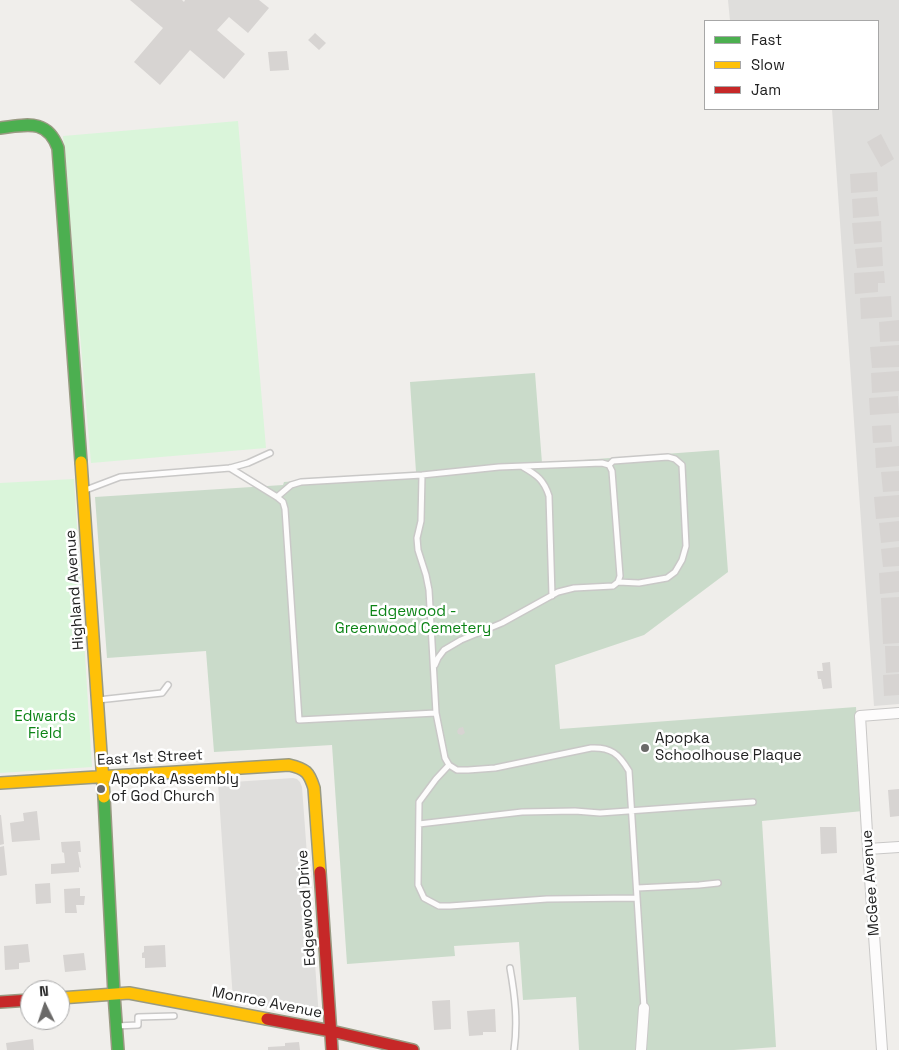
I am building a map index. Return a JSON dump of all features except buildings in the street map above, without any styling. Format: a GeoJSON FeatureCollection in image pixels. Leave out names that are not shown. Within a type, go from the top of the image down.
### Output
{"type":"FeatureCollection","features":[{"type":"Feature","properties":{"kind":"street","name":"Highland Avenue"},"geometry":{"type":"LineString","coordinates":[[0,128],[40,126],[50,131],[56,138],[58,148],[98,700],[118,1050]]}},
{"type":"Feature","properties":{"kind":"street","name":"McGee Avenue"},"geometry":{"type":"LineString","coordinates":[[882,1050],[860,716],[899,713]]}},
{"type":"Feature","properties":{"kind":"street","name":"East 1st Street"},"geometry":{"type":"LineString","coordinates":[[0,783],[289,765],[303,768]]}},
{"type":"Feature","properties":{"kind":"street","name":"Edgewood Drive"},"geometry":{"type":"LineString","coordinates":[[303,768],[310,776],[314,788],[332,1050]]}},
{"type":"Feature","properties":{"kind":"street"},"geometry":{"type":"LineString","coordinates":[[868,849],[899,847]]}},
{"type":"Feature","properties":{"kind":"street","name":"Monroe Avenue"},"geometry":{"type":"LineString","coordinates":[[70,997],[129,993],[143,994],[331,1031],[413,1050]]}},
{"type":"Feature","properties":{"kind":"street"},"geometry":{"type":"LineString","coordinates":[[0,1002],[20,1001]]}},
{"type":"Feature","properties":{"kind":"street"},"geometry":{"type":"LineString","coordinates":[[642,1050],[644,1008]]}},
{"type":"Feature","properties":{"kind":"lane"},"geometry":{"type":"LineString","coordinates":[[83,491],[120,477],[230,468],[248,463],[270,453]]}},
{"type":"Feature","properties":{"kind":"lane"},"geometry":{"type":"LineString","coordinates":[[609,465],[612,461],[668,457],[676,459],[682,465],[686,546],[682,560],[675,572],[667,578],[639,583],[618,582]]}},
{"type":"Feature","properties":{"kind":"lane"},"geometry":{"type":"LineString","coordinates":[[277,497],[291,485],[301,482],[422,475],[522,466],[602,463],[609,465],[612,471],[620,576],[618,582],[613,586],[574,588],[558,592],[502,623],[461,640],[444,650],[434,668]]}},
{"type":"Feature","properties":{"kind":"lane"},"geometry":{"type":"LineString","coordinates":[[522,466],[533,472],[542,481],[546,486],[549,496],[552,596]]}},
{"type":"Feature","properties":{"kind":"lane"},"geometry":{"type":"LineString","coordinates":[[230,468],[277,497],[283,502],[285,509],[299,720],[436,713]]}},
{"type":"Feature","properties":{"kind":"lane"},"geometry":{"type":"LineString","coordinates":[[422,475],[421,521],[417,538],[418,550],[429,590],[436,713],[445,758],[449,766],[457,770],[468,770],[496,768],[602,747],[614,752],[624,762],[629,771],[644,1008]]}},
{"type":"Feature","properties":{"kind":"lane"},"geometry":{"type":"LineString","coordinates":[[98,700],[162,694],[168,685]]}},
{"type":"Feature","properties":{"kind":"lane"},"geometry":{"type":"LineString","coordinates":[[449,766],[436,779],[419,802],[418,885],[424,898],[439,906],[547,899],[637,898]]}},
{"type":"Feature","properties":{"kind":"lane"},"geometry":{"type":"LineString","coordinates":[[419,824],[522,812],[575,811],[600,813],[754,802]]}},
{"type":"Feature","properties":{"kind":"lane"},"geometry":{"type":"LineString","coordinates":[[637,888],[718,883]]}},
{"type":"Feature","properties":{"kind":"lane"},"geometry":{"type":"LineString","coordinates":[[510,968],[515,994],[516,1033],[514,1050]]}},
{"type":"Feature","properties":{"kind":"lane"},"geometry":{"type":"LineString","coordinates":[[116,1026],[138,1025],[138,1017],[174,1016]]}},
{"type":"Feature","properties":{"kind":"shaded area"},"geometry":{"type":"Polygon","coordinates":[[[728,0],[899,0],[899,704],[874,706],[832,110],[879,110],[879,20],[730,20],[728,0]]]}},
{"type":"Feature","properties":{"kind":"shaded area"},"geometry":{"type":"Polygon","coordinates":[[[293,778],[300,782],[302,787],[319,1018],[233,1000],[218,783],[293,778]]]}},
{"type":"Feature","properties":{"kind":"green space"},"geometry":{"type":"Polygon","coordinates":[[[238,121],[266,448],[91,463],[63,136],[238,121]]]}},
{"type":"Feature","properties":{"kind":"green space","name":"Edgewood - Greenwood Cemetery"},"geometry":{"type":"Polygon","coordinates":[[[535,373],[542,463],[719,450],[728,572],[644,635],[555,665],[560,729],[856,707],[863,811],[762,821],[776,1047],[734,1050],[579,1050],[576,997],[523,1000],[519,942],[454,946],[455,956],[347,964],[332,745],[214,752],[206,651],[107,658],[95,497],[283,485],[284,482],[416,472],[410,382],[535,373]]]}},
{"type":"Feature","properties":{"kind":"green space","name":"Edwards Field"},"geometry":{"type":"Polygon","coordinates":[[[74,479],[92,767],[0,773],[0,483],[74,479]]]}},
{"type":"Feature","properties":{"kind":"traffic: fast"},"geometry":{"type":"LineString","coordinates":[[0,128],[27,125],[42,128],[53,138],[58,148],[81,462]]}},
{"type":"Feature","properties":{"kind":"traffic: fast"},"geometry":{"type":"LineString","coordinates":[[104,797],[118,1050]]}},
{"type":"Feature","properties":{"kind":"traffic: slow"},"geometry":{"type":"LineString","coordinates":[[81,462],[104,797]]}},
{"type":"Feature","properties":{"kind":"traffic: slow"},"geometry":{"type":"LineString","coordinates":[[0,783],[295,766],[306,772],[314,788],[320,872]]}},
{"type":"Feature","properties":{"kind":"traffic: slow"},"geometry":{"type":"LineString","coordinates":[[70,997],[129,993],[267,1019]]}},
{"type":"Feature","properties":{"kind":"traffic: jam"},"geometry":{"type":"LineString","coordinates":[[320,872],[332,1050]]}},
{"type":"Feature","properties":{"kind":"traffic: jam"},"geometry":{"type":"LineString","coordinates":[[0,1002],[20,1001]]}},
{"type":"Feature","properties":{"kind":"traffic: jam"},"geometry":{"type":"LineString","coordinates":[[267,1019],[331,1031],[413,1050]]}},
{"type":"Feature","properties":{"kind":"place","name":"Apopka Schoolhouse Plaque"},"geometry":{"type":"Point","coordinates":[645,748]}},
{"type":"Feature","properties":{"kind":"place","name":"Apopka Assembly of God Church"},"geometry":{"type":"Point","coordinates":[101,789]}}]}
